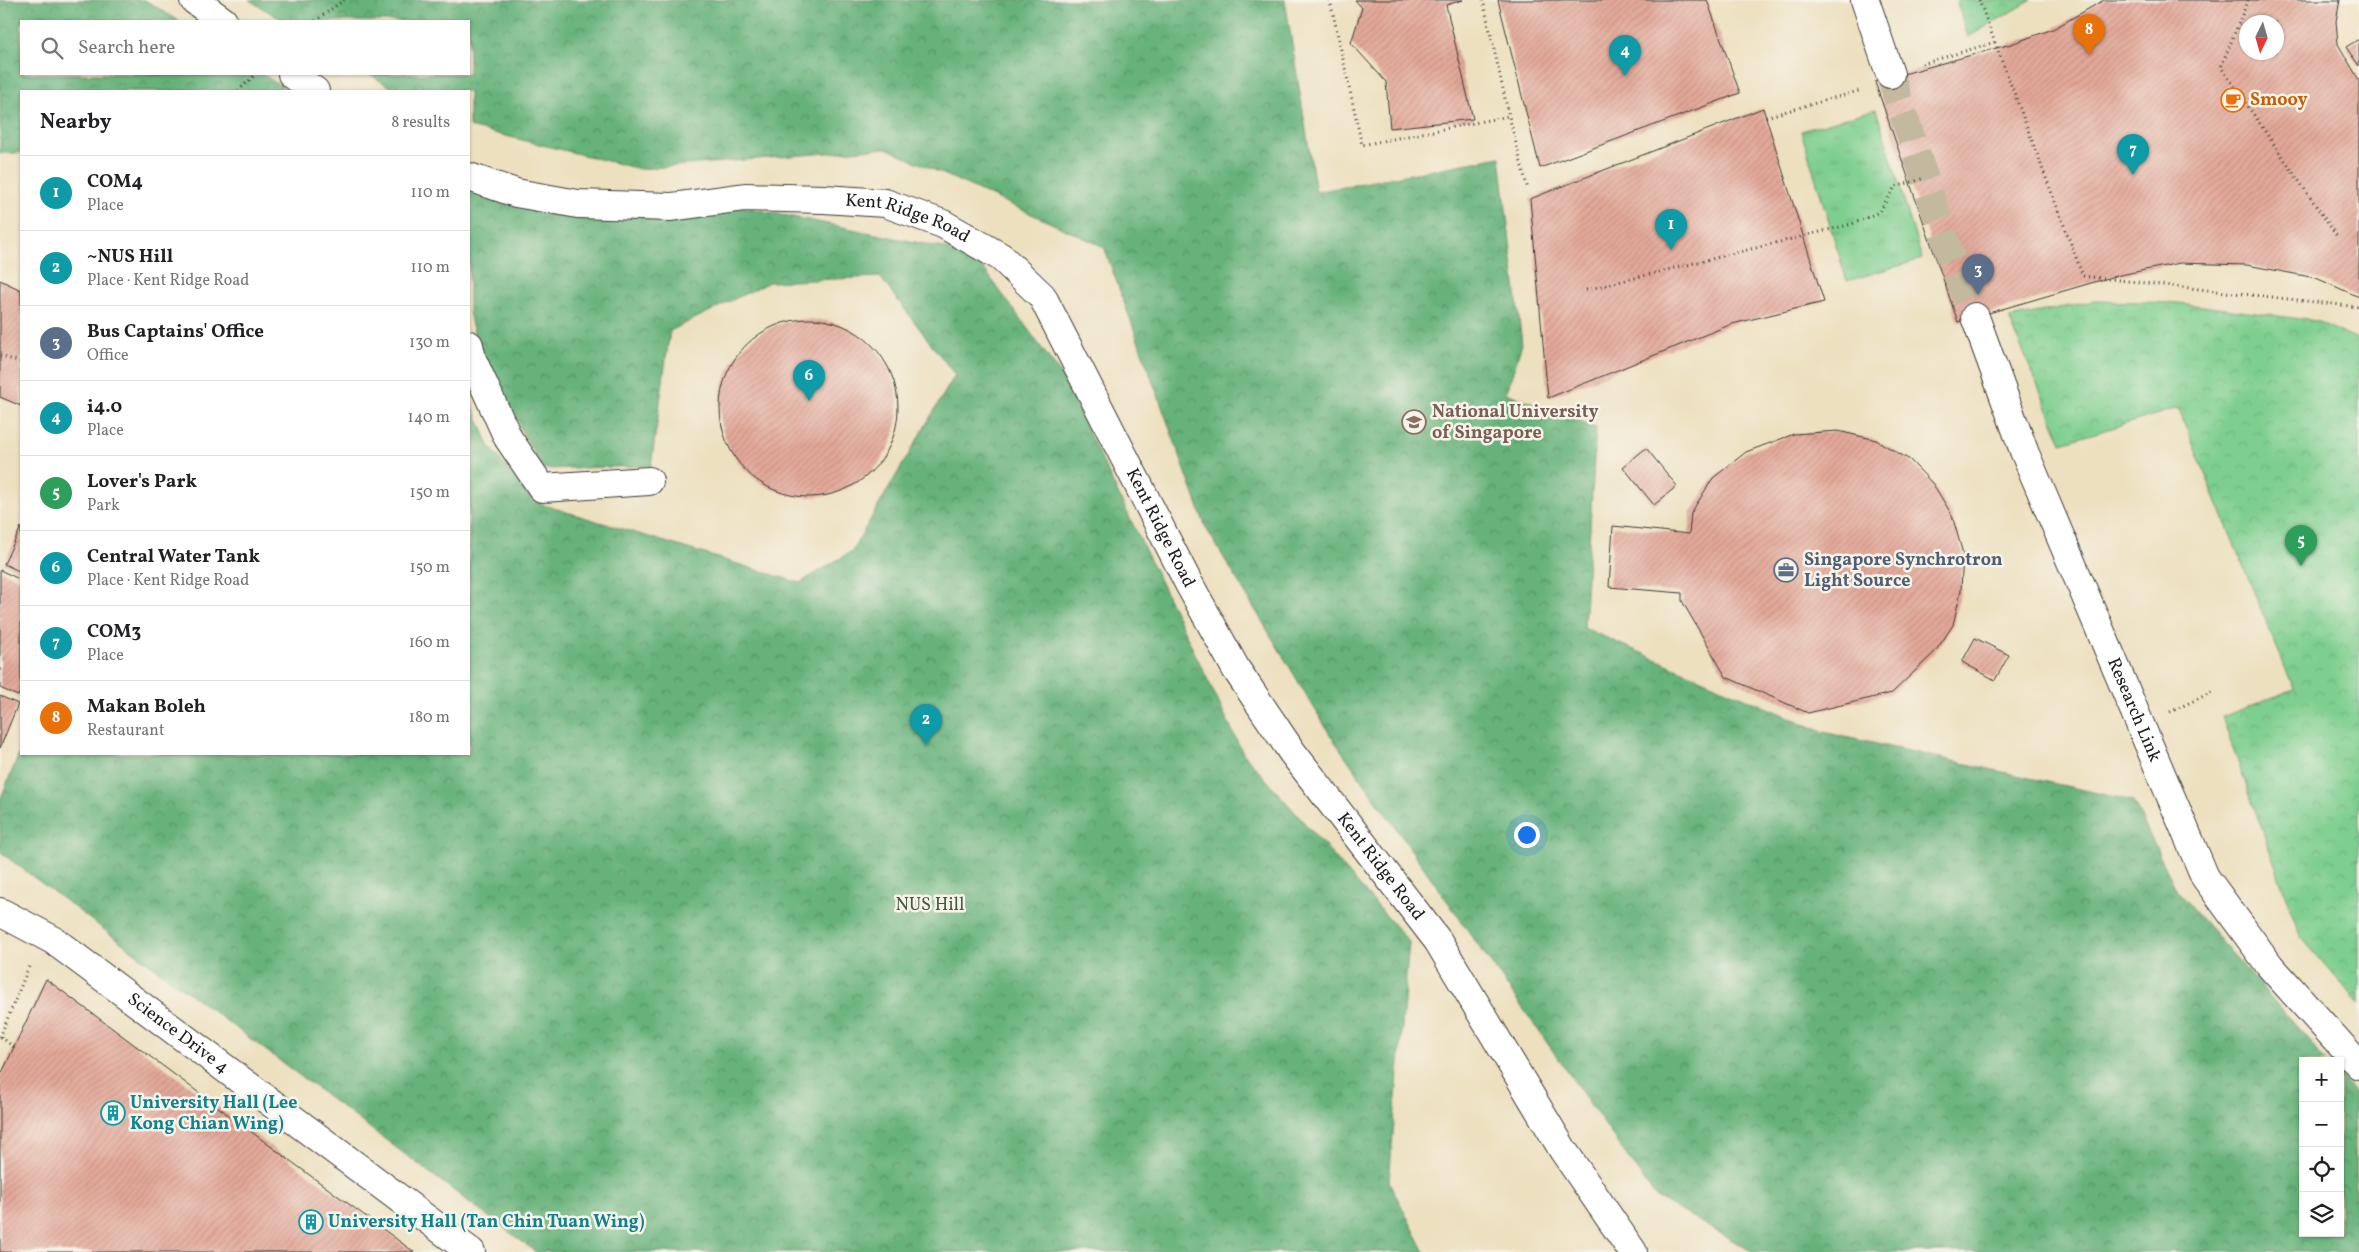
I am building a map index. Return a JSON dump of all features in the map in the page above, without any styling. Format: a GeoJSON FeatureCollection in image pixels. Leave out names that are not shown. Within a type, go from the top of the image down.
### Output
{"type":"FeatureCollection","features":[{"type":"Feature","properties":{"kind":"street"},"geometry":{"type":"LineString","coordinates":[[194,0],[221,20]]}},
{"type":"Feature","properties":{"kind":"street"},"geometry":{"type":"LineString","coordinates":[[1865,0],[1879,81]]}},
{"type":"Feature","properties":{"kind":"street"},"geometry":{"type":"LineString","coordinates":[[293,75],[313,90]]}},
{"type":"Feature","properties":{"kind":"street","name":"Kent Ridge Road"},"geometry":{"type":"LineString","coordinates":[[470,177],[516,193],[578,204],[672,206],[745,197],[824,199],[886,204],[943,224],[1001,257],[1042,296],[1183,573],[1236,668],[1292,752],[1438,941],[1562,1150],[1633,1252]]}},
{"type":"Feature","properties":{"kind":"street","name":"Research Link"},"geometry":{"type":"LineString","coordinates":[[1975,317],[2028,460],[2205,877],[2270,966],[2359,1065]]}},
{"type":"Feature","properties":{"kind":"street"},"geometry":{"type":"LineString","coordinates":[[470,349],[472,358],[508,438],[542,488],[649,481]]}},
{"type":"Feature","properties":{"kind":"street","name":"Science Drive 4"},"geometry":{"type":"LineString","coordinates":[[0,912],[53,940],[472,1252]]}},
{"type":"Feature","properties":{"kind":"path"},"geometry":{"type":"LineString","coordinates":[[316,20],[344,0]]}},
{"type":"Feature","properties":{"kind":"path"},"geometry":{"type":"LineString","coordinates":[[1330,0],[1362,145],[1509,116]]}},
{"type":"Feature","properties":{"kind":"path"},"geometry":{"type":"LineString","coordinates":[[1482,0],[1528,190]]}},
{"type":"Feature","properties":{"kind":"path"},"geometry":{"type":"LineString","coordinates":[[1979,0],[2084,276],[2359,308]]}},
{"type":"Feature","properties":{"kind":"path"},"geometry":{"type":"LineString","coordinates":[[2248,0],[2221,67],[2338,238]]}},
{"type":"Feature","properties":{"kind":"path"},"geometry":{"type":"LineString","coordinates":[[1766,117],[1995,42]]}},
{"type":"Feature","properties":{"kind":"path"},"geometry":{"type":"LineString","coordinates":[[239,90],[255,75]]}},
{"type":"Feature","properties":{"kind":"path"},"geometry":{"type":"LineString","coordinates":[[1586,290],[1852,224],[1879,212],[1895,186],[1925,178]]}},
{"type":"Feature","properties":{"kind":"path"},"geometry":{"type":"LineString","coordinates":[[0,356],[20,362]]}},
{"type":"Feature","properties":{"kind":"path"},"geometry":{"type":"LineString","coordinates":[[2140,726],[2212,692]]}},
{"type":"Feature","properties":{"kind":"path"},"geometry":{"type":"LineString","coordinates":[[14,1047],[0,1037],[31,963]]}},
{"type":"Feature","properties":{"kind":"green space"},"geometry":{"type":"Polygon","coordinates":[[[0,0],[145,0],[177,20],[20,20],[20,75],[264,75],[288,90],[20,90],[20,153],[0,153],[0,0]]]}},
{"type":"Feature","properties":{"kind":"green space"},"geometry":{"type":"Polygon","coordinates":[[[249,0],[1285,0],[1316,192],[1500,157],[1522,344],[1506,393],[1596,427],[1584,628],[1823,732],[2133,801],[2177,891],[2323,1057],[2299,1057],[2299,1237],[2344,1237],[2344,1080],[2354,1091],[2357,1252],[1753,1252],[1655,1196],[1331,736],[1206,528],[1104,247],[886,148],[640,169],[470,127],[470,90],[395,90],[371,75],[470,75],[470,20],[282,20],[249,0]]]}},
{"type":"Feature","properties":{"kind":"green space"},"geometry":{"type":"Polygon","coordinates":[[[1956,0],[2032,0],[1968,37],[1956,0]]]}},
{"type":"Feature","properties":{"kind":"green space"},"geometry":{"type":"Polygon","coordinates":[[[1876,109],[1922,259],[1847,281],[1801,131],[1876,109]]]}},
{"type":"Feature","properties":{"kind":"green space","name":"NUS Hill"},"geometry":{"type":"Polygon","coordinates":[[[470,183],[745,207],[973,254],[1060,373],[1243,753],[1409,942],[1389,1182],[1425,1252],[536,1252],[0,852],[0,800],[20,751],[20,755],[470,755],[470,399],[489,445],[534,502],[800,583],[852,551],[955,375],[880,277],[769,282],[670,331],[651,466],[543,469],[479,355],[470,316],[470,183]]]}},
{"type":"Feature","properties":{"kind":"green space"},"geometry":{"type":"Polygon","coordinates":[[[2094,301],[2179,303],[2316,321],[2359,340],[2359,1004],[2300,936],[2222,717],[2294,689],[2178,408],[2062,443],[2009,318],[2094,301]]]}},
{"type":"Feature","properties":{"kind":"building"},"geometry":{"type":"Polygon","coordinates":[[[1355,0],[1463,0],[1446,5],[1473,119],[1390,128],[1386,82],[1351,43],[1362,8],[1355,0]]]}},
{"type":"Feature","properties":{"kind":"building"},"geometry":{"type":"Polygon","coordinates":[[[1498,0],[1707,0],[1740,93],[1540,168],[1498,0]]]}},
{"type":"Feature","properties":{"kind":"building"},"geometry":{"type":"Polygon","coordinates":[[[2104,0],[2340,0],[2336,21],[2338,44],[2359,80],[2359,297],[2316,278],[2247,265],[2180,263],[2115,276],[1958,322],[1875,82],[2011,44],[2053,29],[2104,0]]]}},
{"type":"Feature","properties":{"kind":"building"},"geometry":{"type":"Polygon","coordinates":[[[2359,39],[2359,66],[2346,47],[2359,39]]]}},
{"type":"Feature","properties":{"kind":"building"},"geometry":{"type":"Polygon","coordinates":[[[1763,108],[1824,302],[1732,324],[1548,398],[1530,199],[1763,108]]]}},
{"type":"Feature","properties":{"kind":"building"},"geometry":{"type":"Polygon","coordinates":[[[0,280],[20,290],[20,406],[0,397],[0,280]]]}},
{"type":"Feature","properties":{"kind":"building"},"geometry":{"type":"Polygon","coordinates":[[[809,319],[843,326],[858,334],[872,345],[883,359],[891,374],[898,408],[891,442],[883,457],[872,471],[858,482],[843,490],[809,497],[775,490],[760,482],[746,471],[735,457],[727,442],[720,408],[727,374],[735,359],[746,345],[760,334],[775,326],[809,319]]]}},
{"type":"Feature","properties":{"kind":"building","name":"Singapore Synchrotron Light Source"},"geometry":{"type":"Polygon","coordinates":[[[1838,431],[1876,440],[1910,460],[1933,484],[1952,515],[1963,554],[1961,590],[1953,625],[1935,652],[1892,693],[1808,713],[1726,677],[1682,601],[1682,593],[1609,587],[1613,526],[1689,534],[1691,513],[1713,478],[1746,452],[1794,434],[1838,431]]]}},
{"type":"Feature","properties":{"kind":"building"},"geometry":{"type":"Polygon","coordinates":[[[1646,448],[1677,486],[1654,505],[1623,467],[1646,448]]]}},
{"type":"Feature","properties":{"kind":"building"},"geometry":{"type":"Polygon","coordinates":[[[20,529],[20,572],[4,564],[20,529]]]}},
{"type":"Feature","properties":{"kind":"building"},"geometry":{"type":"Polygon","coordinates":[[[0,570],[20,580],[20,691],[18,696],[0,688],[0,570]]]}},
{"type":"Feature","properties":{"kind":"building"},"geometry":{"type":"Polygon","coordinates":[[[1975,638],[2009,655],[1995,680],[1962,662],[1975,638]]]}},
{"type":"Feature","properties":{"kind":"building"},"geometry":{"type":"Polygon","coordinates":[[[0,696],[18,704],[0,748],[0,696]]]}},
{"type":"Feature","properties":{"kind":"building","name":"University Hall (Lee Kong Chian Wing)"},"geometry":{"type":"Polygon","coordinates":[[[46,979],[414,1252],[0,1252],[0,1077],[46,979]]]}},
{"type":"Feature","properties":{"kind":"tunnel"},"geometry":{"type":"LineString","coordinates":[[1890,74],[1955,270],[1975,317]]}},
{"type":"Feature","properties":{"kind":"place","name":"Makan Boleh"},"geometry":{"type":"Point","coordinates":[2089,55]}},
{"type":"Feature","properties":{"kind":"place","name":"i4.0"},"geometry":{"type":"Point","coordinates":[1625,76]}},
{"type":"Feature","properties":{"kind":"place","name":"Smooy"},"geometry":{"type":"Point","coordinates":[2233,100]}},
{"type":"Feature","properties":{"kind":"place","name":"COM3"},"geometry":{"type":"Point","coordinates":[2133,175]}},
{"type":"Feature","properties":{"kind":"place","name":"COM4"},"geometry":{"type":"Point","coordinates":[1671,250]}},
{"type":"Feature","properties":{"kind":"place","name":"Bus Captains' Office"},"geometry":{"type":"Point","coordinates":[1978,295]}},
{"type":"Feature","properties":{"kind":"place","name":"Central Water Tank"},"geometry":{"type":"Point","coordinates":[809,401]}},
{"type":"Feature","properties":{"kind":"place","name":"National University of Singapore"},"geometry":{"type":"Point","coordinates":[1414,422]}},
{"type":"Feature","properties":{"kind":"place","name":"Lover's Park"},"geometry":{"type":"Point","coordinates":[2301,566]}},
{"type":"Feature","properties":{"kind":"place","name":"Singapore Synchrotron Light Source"},"geometry":{"type":"Point","coordinates":[1786,570]}},
{"type":"Feature","properties":{"kind":"place","name":"~NUS Hill"},"geometry":{"type":"Point","coordinates":[926,745]}},
{"type":"Feature","properties":{"kind":"place","name":"University Hall (Lee Kong Chian Wing)"},"geometry":{"type":"Point","coordinates":[113,1113]}},
{"type":"Feature","properties":{"kind":"place","name":"University Hall (Tan Chin Tuan Wing)"},"geometry":{"type":"Point","coordinates":[311,1222]}}]}
